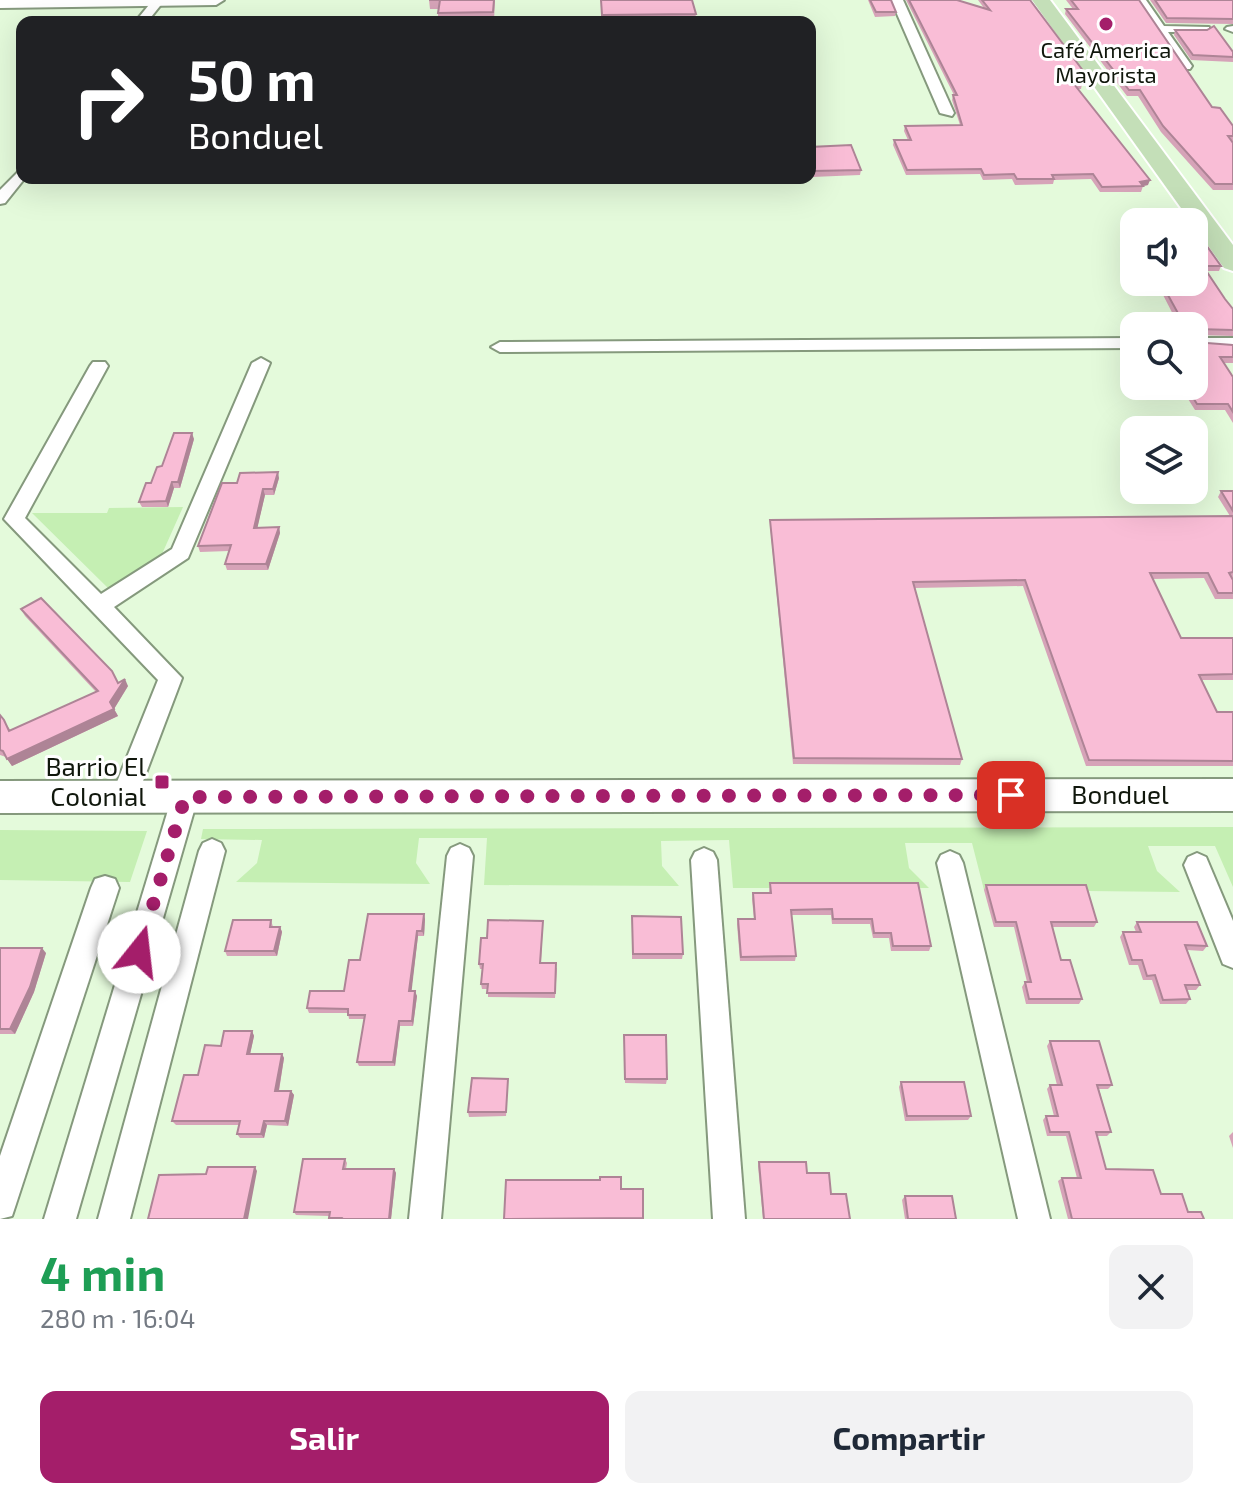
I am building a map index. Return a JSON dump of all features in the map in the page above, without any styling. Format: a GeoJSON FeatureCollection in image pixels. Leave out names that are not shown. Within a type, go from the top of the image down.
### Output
{"type":"FeatureCollection","features":[{"type":"Feature","properties":{"kind":"main road"},"geometry":{"type":"LineString","coordinates":[[0,3],[216,0]]}},
{"type":"Feature","properties":{"kind":"main road"},"geometry":{"type":"LineString","coordinates":[[1041,0],[1233,263]]}},
{"type":"Feature","properties":{"kind":"main road","name":"Bonduel"},"geometry":{"type":"LineString","coordinates":[[0,797],[1233,795]]}},
{"type":"Feature","properties":{"kind":"street"},"geometry":{"type":"LineString","coordinates":[[897,0],[947,113]]}},
{"type":"Feature","properties":{"kind":"street"},"geometry":{"type":"LineString","coordinates":[[1140,0],[1186,66]]}},
{"type":"Feature","properties":{"kind":"street"},"geometry":{"type":"LineString","coordinates":[[1161,29],[1205,29]]}},
{"type":"Feature","properties":{"kind":"street"},"geometry":{"type":"LineString","coordinates":[[0,200],[16,180]]}},
{"type":"Feature","properties":{"kind":"street"},"geometry":{"type":"LineString","coordinates":[[500,347],[1120,343]]}},
{"type":"Feature","properties":{"kind":"street"},"geometry":{"type":"LineString","coordinates":[[1208,343],[1233,343]]}},
{"type":"Feature","properties":{"kind":"street"},"geometry":{"type":"LineString","coordinates":[[99,606],[181,553],[261,363]]}},
{"type":"Feature","properties":{"kind":"street"},"geometry":{"type":"LineString","coordinates":[[99,366],[14,519],[170,678],[124,797]]}},
{"type":"Feature","properties":{"kind":"street"},"geometry":{"type":"LineString","coordinates":[[60,1219],[185,797]]}},
{"type":"Feature","properties":{"kind":"street"},"geometry":{"type":"LineString","coordinates":[[114,1219],[212,851]]}},
{"type":"Feature","properties":{"kind":"street"},"geometry":{"type":"LineString","coordinates":[[425,1219],[460,856]]}},
{"type":"Feature","properties":{"kind":"street"},"geometry":{"type":"LineString","coordinates":[[704,860],[729,1219]]}},
{"type":"Feature","properties":{"kind":"street"},"geometry":{"type":"LineString","coordinates":[[950,863],[1034,1219]]}},
{"type":"Feature","properties":{"kind":"street"},"geometry":{"type":"LineString","coordinates":[[1197,865],[1233,955]]}},
{"type":"Feature","properties":{"kind":"street"},"geometry":{"type":"LineString","coordinates":[[0,1204],[105,888]]}},
{"type":"Feature","properties":{"kind":"green space"},"geometry":{"type":"Polygon","coordinates":[[[183,507],[162,554],[109,589],[32,513],[107,513],[109,508],[183,507]]]}},
{"type":"Feature","properties":{"kind":"green space"},"geometry":{"type":"Polygon","coordinates":[[[1233,827],[1233,887],[1215,846],[1148,846],[1157,871],[1180,892],[984,890],[972,843],[905,843],[909,868],[929,888],[733,888],[729,840],[661,841],[662,866],[679,886],[484,885],[487,838],[419,838],[416,863],[430,884],[236,882],[257,863],[262,840],[201,839],[203,829],[1233,827]]]}},
{"type":"Feature","properties":{"kind":"green space"},"geometry":{"type":"Polygon","coordinates":[[[0,830],[147,831],[130,882],[0,880],[0,830]]]}},
{"type":"Feature","properties":{"kind":"building"},"geometry":{"type":"Polygon","coordinates":[[[440,0],[494,0],[493,12],[438,13],[440,0]]]}},
{"type":"Feature","properties":{"kind":"building"},"geometry":{"type":"Polygon","coordinates":[[[601,0],[692,0],[696,14],[602,15],[601,0]]]}},
{"type":"Feature","properties":{"kind":"building"},"geometry":{"type":"Polygon","coordinates":[[[870,0],[891,0],[896,12],[876,12],[870,0]]]}},
{"type":"Feature","properties":{"kind":"building"},"geometry":{"type":"Polygon","coordinates":[[[909,0],[957,0],[990,10],[982,0],[1030,0],[1087,76],[1076,75],[1082,84],[1074,84],[1150,180],[1140,182],[1143,186],[1102,187],[1093,174],[1052,175],[1054,179],[1017,179],[1014,174],[984,175],[981,169],[907,170],[894,140],[911,140],[905,126],[962,125],[953,95],[957,95],[909,0]]]}},
{"type":"Feature","properties":{"kind":"building"},"geometry":{"type":"Polygon","coordinates":[[[1071,0],[1139,0],[1212,107],[1220,108],[1233,126],[1233,136],[1228,136],[1233,143],[1233,184],[1215,184],[1163,126],[1140,90],[1129,90],[1066,9],[1078,9],[1071,0]]]}},
{"type":"Feature","properties":{"kind":"building"},"geometry":{"type":"Polygon","coordinates":[[[1155,0],[1233,0],[1233,19],[1167,18],[1155,0]]]}},
{"type":"Feature","properties":{"kind":"building"},"geometry":{"type":"Polygon","coordinates":[[[1214,26],[1233,52],[1233,57],[1193,55],[1175,30],[1207,30],[1214,26]]]}},
{"type":"Feature","properties":{"kind":"building"},"geometry":{"type":"Polygon","coordinates":[[[851,145],[861,170],[816,171],[816,147],[851,145]]]}},
{"type":"Feature","properties":{"kind":"building"},"geometry":{"type":"Polygon","coordinates":[[[1208,248],[1221,266],[1208,266],[1208,248]]]}},
{"type":"Feature","properties":{"kind":"building"},"geometry":{"type":"Polygon","coordinates":[[[1208,274],[1233,309],[1233,330],[1208,329],[1208,312],[1177,312],[1168,296],[1208,296],[1208,274]]]}},
{"type":"Feature","properties":{"kind":"building"},"geometry":{"type":"Polygon","coordinates":[[[1208,343],[1233,345],[1233,357],[1220,357],[1233,377],[1233,412],[1228,404],[1197,404],[1195,400],[1208,400],[1208,343]]]}},
{"type":"Feature","properties":{"kind":"building"},"geometry":{"type":"Polygon","coordinates":[[[174,433],[192,433],[178,482],[172,482],[166,501],[139,502],[146,483],[151,483],[157,467],[162,466],[174,433]]]}},
{"type":"Feature","properties":{"kind":"building"},"geometry":{"type":"Polygon","coordinates":[[[278,472],[273,489],[263,489],[254,528],[279,527],[266,564],[225,564],[231,545],[198,546],[222,483],[237,483],[240,473],[278,472]]]}},
{"type":"Feature","properties":{"kind":"building"},"geometry":{"type":"Polygon","coordinates":[[[1221,491],[1233,491],[1233,511],[1221,491]]]}},
{"type":"Feature","properties":{"kind":"building"},"geometry":{"type":"Polygon","coordinates":[[[1233,516],[1233,572],[1229,573],[1233,580],[1233,593],[1218,593],[1208,573],[1150,573],[1181,638],[1233,638],[1233,674],[1199,675],[1217,712],[1233,712],[1233,761],[1089,760],[1025,580],[913,582],[962,759],[794,758],[770,520],[1233,516]]]}},
{"type":"Feature","properties":{"kind":"building"},"geometry":{"type":"Polygon","coordinates":[[[41,598],[112,671],[118,683],[125,679],[110,702],[114,709],[7,759],[0,750],[0,715],[9,731],[98,691],[21,609],[41,598]]]}},
{"type":"Feature","properties":{"kind":"building"},"geometry":{"type":"Polygon","coordinates":[[[770,883],[918,883],[931,946],[893,946],[891,933],[874,933],[872,919],[833,919],[832,909],[791,910],[796,956],[741,957],[738,919],[755,919],[753,893],[771,893],[770,883]]]}},
{"type":"Feature","properties":{"kind":"building"},"geometry":{"type":"Polygon","coordinates":[[[986,885],[1086,885],[1097,922],[1051,922],[1061,960],[1070,960],[1082,999],[1029,999],[1025,982],[1031,982],[1016,922],[996,922],[986,885]]]}},
{"type":"Feature","properties":{"kind":"building"},"geometry":{"type":"Polygon","coordinates":[[[368,914],[424,914],[422,931],[417,931],[409,991],[415,991],[412,1021],[399,1021],[393,1062],[357,1062],[365,1015],[348,1015],[348,1009],[307,1008],[310,991],[344,991],[349,960],[360,960],[368,914]]]}},
{"type":"Feature","properties":{"kind":"building"},"geometry":{"type":"Polygon","coordinates":[[[632,916],[681,917],[683,954],[633,954],[632,916]]]}},
{"type":"Feature","properties":{"kind":"building"},"geometry":{"type":"Polygon","coordinates":[[[233,920],[271,920],[270,927],[280,927],[274,951],[225,951],[233,920]]]}},
{"type":"Feature","properties":{"kind":"building"},"geometry":{"type":"Polygon","coordinates":[[[488,920],[543,921],[540,963],[556,963],[555,993],[487,993],[488,984],[481,984],[483,964],[479,964],[481,938],[487,938],[488,920]]]}},
{"type":"Feature","properties":{"kind":"building"},"geometry":{"type":"Polygon","coordinates":[[[1137,922],[1197,922],[1207,946],[1185,945],[1200,985],[1185,985],[1190,999],[1163,1000],[1155,975],[1147,976],[1142,960],[1132,960],[1123,932],[1141,932],[1137,922]]]}},
{"type":"Feature","properties":{"kind":"building"},"geometry":{"type":"Polygon","coordinates":[[[0,948],[42,948],[30,987],[10,1029],[0,1029],[0,948]]]}},
{"type":"Feature","properties":{"kind":"building"},"geometry":{"type":"Polygon","coordinates":[[[224,1031],[252,1031],[247,1054],[282,1054],[275,1091],[291,1091],[285,1121],[264,1121],[261,1134],[237,1134],[240,1121],[172,1121],[184,1075],[198,1075],[205,1045],[221,1046],[224,1031]]]}},
{"type":"Feature","properties":{"kind":"building"},"geometry":{"type":"Polygon","coordinates":[[[624,1035],[666,1035],[667,1079],[625,1079],[624,1035]]]}},
{"type":"Feature","properties":{"kind":"building"},"geometry":{"type":"Polygon","coordinates":[[[1050,1041],[1099,1041],[1112,1085],[1097,1085],[1111,1132],[1096,1132],[1106,1169],[1153,1170],[1161,1194],[1182,1194],[1188,1212],[1201,1212],[1204,1219],[1072,1219],[1062,1178],[1081,1178],[1069,1132],[1050,1132],[1046,1116],[1058,1116],[1050,1085],[1062,1085],[1050,1041]]]}},
{"type":"Feature","properties":{"kind":"building"},"geometry":{"type":"Polygon","coordinates":[[[472,1078],[508,1079],[506,1112],[468,1112],[472,1078]]]}},
{"type":"Feature","properties":{"kind":"building"},"geometry":{"type":"Polygon","coordinates":[[[901,1082],[964,1082],[971,1116],[907,1116],[901,1082]]]}},
{"type":"Feature","properties":{"kind":"building"},"geometry":{"type":"Polygon","coordinates":[[[303,1159],[345,1159],[343,1169],[394,1169],[389,1219],[340,1219],[329,1218],[330,1212],[294,1212],[303,1159]]]}},
{"type":"Feature","properties":{"kind":"building"},"geometry":{"type":"Polygon","coordinates":[[[759,1162],[806,1162],[807,1173],[829,1173],[831,1194],[846,1194],[850,1219],[764,1219],[759,1162]]]}},
{"type":"Feature","properties":{"kind":"building"},"geometry":{"type":"Polygon","coordinates":[[[208,1167],[255,1167],[244,1219],[148,1219],[159,1175],[206,1174],[208,1167]]]}},
{"type":"Feature","properties":{"kind":"building"},"geometry":{"type":"Polygon","coordinates":[[[600,1177],[621,1177],[621,1189],[643,1189],[643,1218],[504,1219],[506,1180],[600,1180],[600,1177]]]}},
{"type":"Feature","properties":{"kind":"building"},"geometry":{"type":"Polygon","coordinates":[[[905,1196],[952,1196],[956,1219],[908,1219],[905,1196]]]}},
{"type":"Feature","properties":{"kind":"place","name":"Café America Mayorista"},"geometry":{"type":"Point","coordinates":[1106,24]}},
{"type":"Feature","properties":{"kind":"place","name":"Barrio El Colonial"},"geometry":{"type":"Point","coordinates":[162,782]}},
{"type":"Feature","properties":{"kind":"route"},"geometry":{"type":"LineString","coordinates":[[139,952],[185,797],[1011,795]]}}]}
